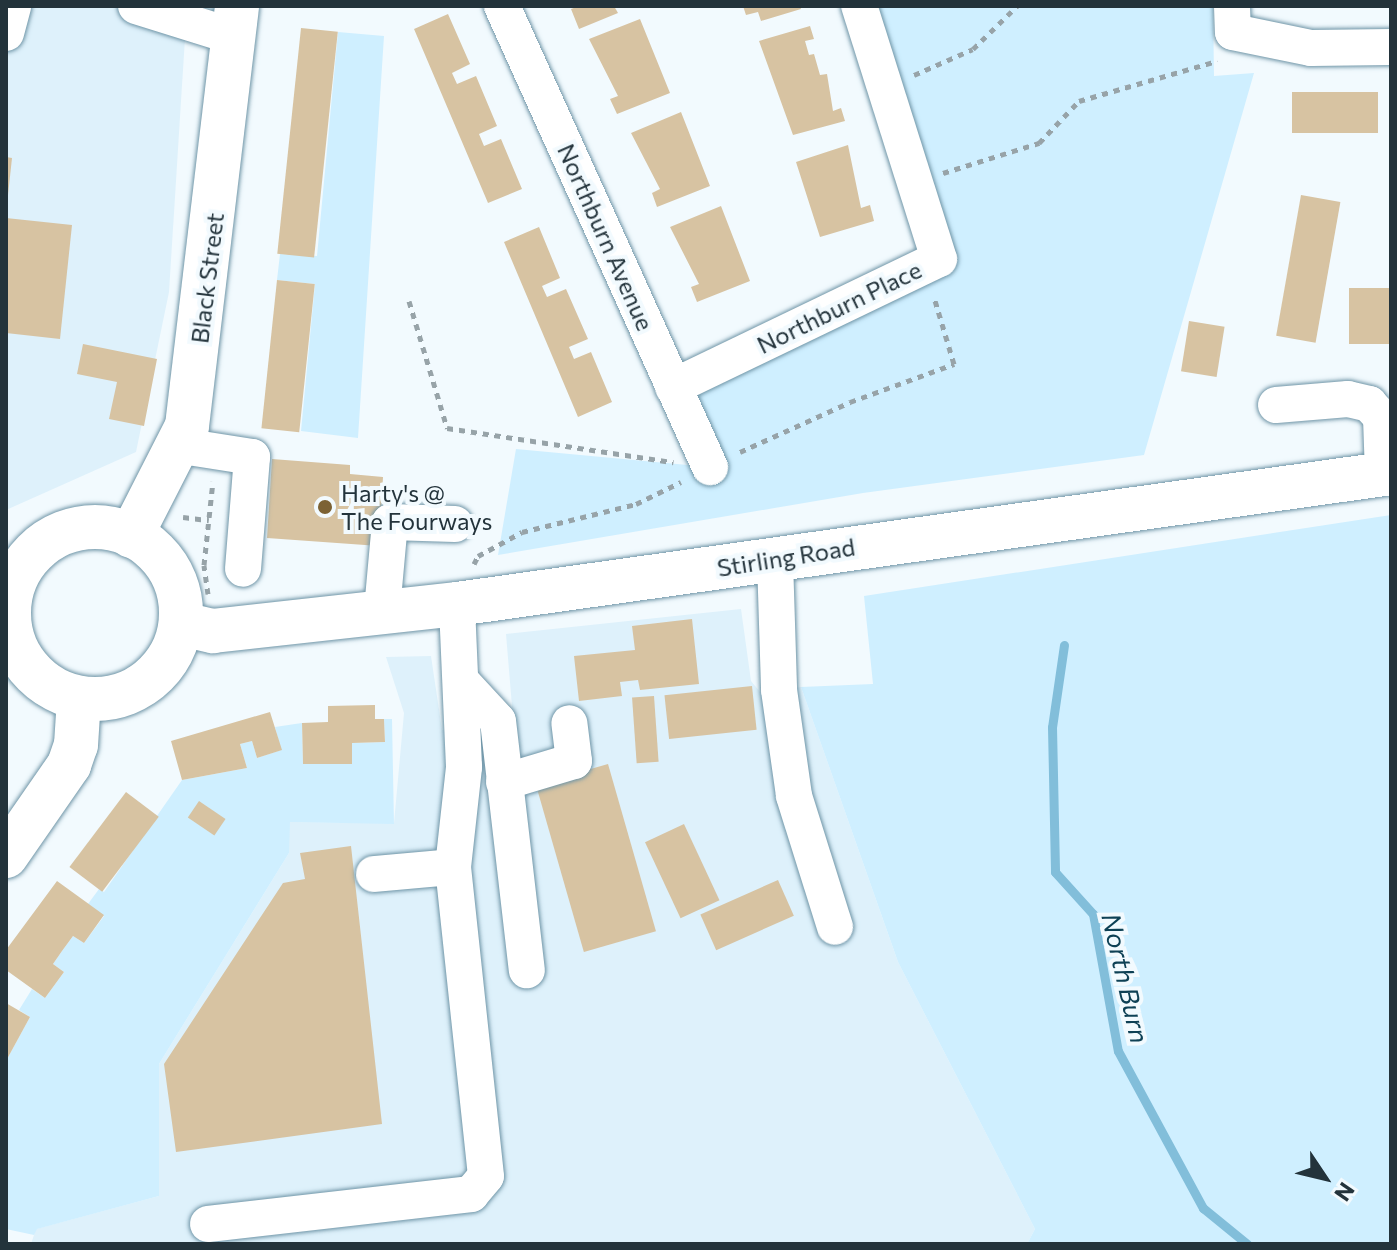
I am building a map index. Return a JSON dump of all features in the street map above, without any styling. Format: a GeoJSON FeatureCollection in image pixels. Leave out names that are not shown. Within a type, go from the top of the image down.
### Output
{"type":"FeatureCollection","features":[{"type":"Feature","properties":{"kind":"main road","name":"Black Street"},"geometry":{"type":"LineString","coordinates":[[131,536],[182,446],[193,389],[236,21]]}},
{"type":"Feature","properties":{"kind":"main road","name":"Stirling Road"},"geometry":{"type":"LineString","coordinates":[[182,624],[213,631],[457,604],[775,560],[915,535],[1387,473]]}},
{"type":"Feature","properties":{"kind":"main road"},"geometry":{"type":"LineString","coordinates":[[67,529],[113,529],[131,536],[167,568],[183,605],[182,624],[166,664],[150,681],[108,698],[79,698],[36,674],[22,656],[7,614],[8,596],[30,555],[67,529]]}},
{"type":"Feature","properties":{"kind":"main road"},"geometry":{"type":"LineString","coordinates":[[6,856],[69,765],[76,745],[79,698]]}},
{"type":"Feature","properties":{"kind":"street"},"geometry":{"type":"LineString","coordinates":[[6,33],[13,6]]}},
{"type":"Feature","properties":{"kind":"street"},"geometry":{"type":"LineString","coordinates":[[136,6],[236,21]]}},
{"type":"Feature","properties":{"kind":"street","name":"Northburn Avenue"},"geometry":{"type":"LineString","coordinates":[[502,6],[710,467]]}},
{"type":"Feature","properties":{"kind":"street","name":"Northburn Place"},"geometry":{"type":"LineString","coordinates":[[673,387],[939,259],[859,6]]}},
{"type":"Feature","properties":{"kind":"street"},"geometry":{"type":"LineString","coordinates":[[1233,19],[1311,48],[1391,47]]}},
{"type":"Feature","properties":{"kind":"street"},"geometry":{"type":"LineString","coordinates":[[1276,405],[1348,399],[1369,404],[1381,417],[1387,473]]}},
{"type":"Feature","properties":{"kind":"street"},"geometry":{"type":"LineString","coordinates":[[182,446],[252,457],[243,569]]}},
{"type":"Feature","properties":{"kind":"street"},"geometry":{"type":"LineString","coordinates":[[382,610],[390,522],[455,524]]}},
{"type":"Feature","properties":{"kind":"street"},"geometry":{"type":"LineString","coordinates":[[775,560],[779,690],[794,796],[835,927]]}},
{"type":"Feature","properties":{"kind":"street"},"geometry":{"type":"LineString","coordinates":[[208,1224],[471,1194],[486,1176],[453,867],[464,767],[457,604]]}},
{"type":"Feature","properties":{"kind":"street"},"geometry":{"type":"LineString","coordinates":[[461,681],[498,721],[527,970]]}},
{"type":"Feature","properties":{"kind":"street"},"geometry":{"type":"LineString","coordinates":[[504,782],[574,761],[569,723]]}},
{"type":"Feature","properties":{"kind":"street"},"geometry":{"type":"LineString","coordinates":[[374,874],[453,867]]}},
{"type":"Feature","properties":{"kind":"path"},"geometry":{"type":"LineString","coordinates":[[884,84],[973,49],[1017,6]]}},
{"type":"Feature","properties":{"kind":"path"},"geometry":{"type":"LineString","coordinates":[[915,182],[1039,143],[1079,101],[1228,58],[1233,19]]}},
{"type":"Feature","properties":{"kind":"path"},"geometry":{"type":"LineString","coordinates":[[457,604],[478,556],[522,532],[636,504],[850,402],[954,364],[925,266]]}},
{"type":"Feature","properties":{"kind":"path"},"geometry":{"type":"LineString","coordinates":[[409,301],[447,428],[710,467]]}},
{"type":"Feature","properties":{"kind":"shaded area"},"geometry":{"type":"Polygon","coordinates":[[[6,6],[187,6],[169,292],[136,452],[6,510],[6,6]]]}},
{"type":"Feature","properties":{"kind":"shaded area"},"geometry":{"type":"Polygon","coordinates":[[[881,6],[1213,6],[1214,76],[1254,73],[1144,455],[863,493],[498,555],[516,449],[709,467],[673,387],[939,259],[862,13],[881,6]]]}},
{"type":"Feature","properties":{"kind":"shaded area"},"geometry":{"type":"Polygon","coordinates":[[[338,32],[384,36],[358,438],[301,431],[315,284],[277,280],[280,254],[317,256],[338,32]]]}},
{"type":"Feature","properties":{"kind":"shaded area"},"geometry":{"type":"Polygon","coordinates":[[[1391,515],[1391,1244],[1027,1244],[1035,1229],[898,962],[801,687],[873,684],[864,596],[1391,515]]]}},
{"type":"Feature","properties":{"kind":"shaded area"},"geometry":{"type":"Polygon","coordinates":[[[741,609],[751,681],[760,692],[801,687],[898,962],[1035,1229],[1027,1244],[31,1244],[36,1229],[159,1196],[159,1064],[289,853],[289,822],[394,823],[404,713],[386,657],[431,656],[442,730],[513,718],[506,634],[741,609]]]}},
{"type":"Feature","properties":{"kind":"shaded area"},"geometry":{"type":"Polygon","coordinates":[[[384,719],[392,719],[394,824],[290,822],[289,853],[159,1064],[159,1196],[37,1229],[34,1235],[6,1229],[6,1061],[30,1017],[19,1010],[32,989],[45,998],[64,972],[53,964],[62,951],[73,936],[84,943],[104,916],[88,904],[99,889],[104,892],[182,780],[247,768],[240,744],[252,741],[257,758],[281,750],[275,727],[302,723],[303,764],[352,764],[352,743],[385,742],[384,719]]]}},
{"type":"Feature","properties":{"kind":"building"},"geometry":{"type":"Polygon","coordinates":[[[579,6],[614,6],[618,13],[579,29],[571,9],[579,6]]]}},
{"type":"Feature","properties":{"kind":"building"},"geometry":{"type":"Polygon","coordinates":[[[743,6],[800,6],[801,9],[761,21],[758,12],[746,15],[743,6]]]}},
{"type":"Feature","properties":{"kind":"building"},"geometry":{"type":"Polygon","coordinates":[[[448,14],[470,64],[452,73],[457,84],[476,76],[497,126],[479,134],[484,146],[501,139],[522,189],[488,203],[414,29],[448,14]]]}},
{"type":"Feature","properties":{"kind":"building"},"geometry":{"type":"Polygon","coordinates":[[[640,19],[670,93],[617,114],[610,99],[618,96],[589,39],[640,19]]]}},
{"type":"Feature","properties":{"kind":"building"},"geometry":{"type":"Polygon","coordinates":[[[810,26],[814,39],[805,41],[809,55],[814,54],[820,75],[827,74],[833,111],[841,108],[845,121],[793,135],[759,41],[810,26]]]}},
{"type":"Feature","properties":{"kind":"building"},"geometry":{"type":"Polygon","coordinates":[[[301,28],[338,32],[314,258],[277,254],[301,28]]]}},
{"type":"Feature","properties":{"kind":"building"},"geometry":{"type":"Polygon","coordinates":[[[1292,92],[1378,92],[1378,133],[1292,133],[1292,92]]]}},
{"type":"Feature","properties":{"kind":"building"},"geometry":{"type":"Polygon","coordinates":[[[681,112],[710,186],[657,207],[652,193],[660,189],[631,133],[681,112]]]}},
{"type":"Feature","properties":{"kind":"building"},"geometry":{"type":"Polygon","coordinates":[[[848,145],[861,208],[870,205],[874,221],[820,237],[796,162],[848,145]]]}},
{"type":"Feature","properties":{"kind":"building"},"geometry":{"type":"Polygon","coordinates":[[[6,157],[12,158],[8,195],[6,194],[6,157]]]}},
{"type":"Feature","properties":{"kind":"building"},"geometry":{"type":"Polygon","coordinates":[[[1301,195],[1340,202],[1316,343],[1276,336],[1301,195]]]}},
{"type":"Feature","properties":{"kind":"building"},"geometry":{"type":"Polygon","coordinates":[[[721,206],[750,281],[697,302],[691,287],[699,284],[670,227],[721,206]]]}},
{"type":"Feature","properties":{"kind":"building"},"geometry":{"type":"Polygon","coordinates":[[[6,218],[72,225],[60,339],[6,333],[6,218]]]}},
{"type":"Feature","properties":{"kind":"building"},"geometry":{"type":"Polygon","coordinates":[[[539,227],[560,278],[542,286],[547,297],[566,289],[588,339],[569,347],[574,359],[591,352],[612,402],[578,417],[504,242],[539,227]]]}},
{"type":"Feature","properties":{"kind":"building"},"geometry":{"type":"Polygon","coordinates":[[[277,280],[315,284],[299,432],[261,428],[277,280]]]}},
{"type":"Feature","properties":{"kind":"building"},"geometry":{"type":"Polygon","coordinates":[[[1349,288],[1391,288],[1391,344],[1349,344],[1349,288]]]}},
{"type":"Feature","properties":{"kind":"building"},"geometry":{"type":"Polygon","coordinates":[[[1189,321],[1225,327],[1217,377],[1181,371],[1189,321]]]}},
{"type":"Feature","properties":{"kind":"building"},"geometry":{"type":"Polygon","coordinates":[[[83,344],[157,359],[144,426],[109,419],[117,382],[77,374],[83,344]]]}},
{"type":"Feature","properties":{"kind":"building","name":"Harty's @ The Fourways"},"geometry":{"type":"Polygon","coordinates":[[[272,459],[350,465],[350,474],[383,477],[379,546],[267,538],[272,459]]]}},
{"type":"Feature","properties":{"kind":"building"},"geometry":{"type":"Polygon","coordinates":[[[692,619],[699,684],[640,690],[638,680],[620,682],[622,696],[579,701],[574,656],[635,650],[632,626],[692,619]]]}},
{"type":"Feature","properties":{"kind":"building"},"geometry":{"type":"Polygon","coordinates":[[[752,686],[757,730],[669,739],[664,695],[752,686]]]}},
{"type":"Feature","properties":{"kind":"building"},"geometry":{"type":"Polygon","coordinates":[[[654,696],[659,762],[637,763],[632,698],[654,696]]]}},
{"type":"Feature","properties":{"kind":"building"},"geometry":{"type":"Polygon","coordinates":[[[375,705],[375,719],[384,719],[385,742],[352,743],[352,764],[303,764],[302,723],[328,722],[328,706],[375,705]]]}},
{"type":"Feature","properties":{"kind":"building"},"geometry":{"type":"Polygon","coordinates":[[[270,712],[282,750],[257,758],[252,741],[240,744],[247,768],[182,780],[171,741],[270,712]]]}},
{"type":"Feature","properties":{"kind":"building"},"geometry":{"type":"Polygon","coordinates":[[[608,764],[656,931],[584,952],[536,785],[608,764]]]}},
{"type":"Feature","properties":{"kind":"building"},"geometry":{"type":"Polygon","coordinates":[[[126,792],[159,817],[102,892],[69,867],[126,792]]]}},
{"type":"Feature","properties":{"kind":"building"},"geometry":{"type":"Polygon","coordinates":[[[199,801],[226,819],[214,835],[188,818],[199,801]]]}},
{"type":"Feature","properties":{"kind":"building"},"geometry":{"type":"Polygon","coordinates":[[[684,824],[719,900],[681,918],[645,842],[684,824]]]}},
{"type":"Feature","properties":{"kind":"building"},"geometry":{"type":"Polygon","coordinates":[[[351,846],[382,1124],[176,1152],[164,1064],[283,883],[305,879],[300,853],[351,846]]]}},
{"type":"Feature","properties":{"kind":"building"},"geometry":{"type":"Polygon","coordinates":[[[778,880],[794,916],[716,950],[700,915],[778,880]]]}},
{"type":"Feature","properties":{"kind":"building"},"geometry":{"type":"Polygon","coordinates":[[[57,881],[104,915],[84,943],[73,936],[62,951],[53,964],[64,972],[45,998],[6,970],[6,950],[57,881]]]}},
{"type":"Feature","properties":{"kind":"building"},"geometry":{"type":"Polygon","coordinates":[[[6,1003],[30,1017],[6,1061],[6,1003]]]}},
{"type":"Feature","properties":{"kind":"waterway","name":"North Burn"},"geometry":{"type":"LineString","coordinates":[[1064,645],[1052,727],[1055,872],[1093,914],[1118,1051],[1203,1208],[1247,1244]]}},
{"type":"Feature","properties":{"kind":"place","name":"Harty's @ The Fourways"},"geometry":{"type":"Point","coordinates":[325,507]}}]}
